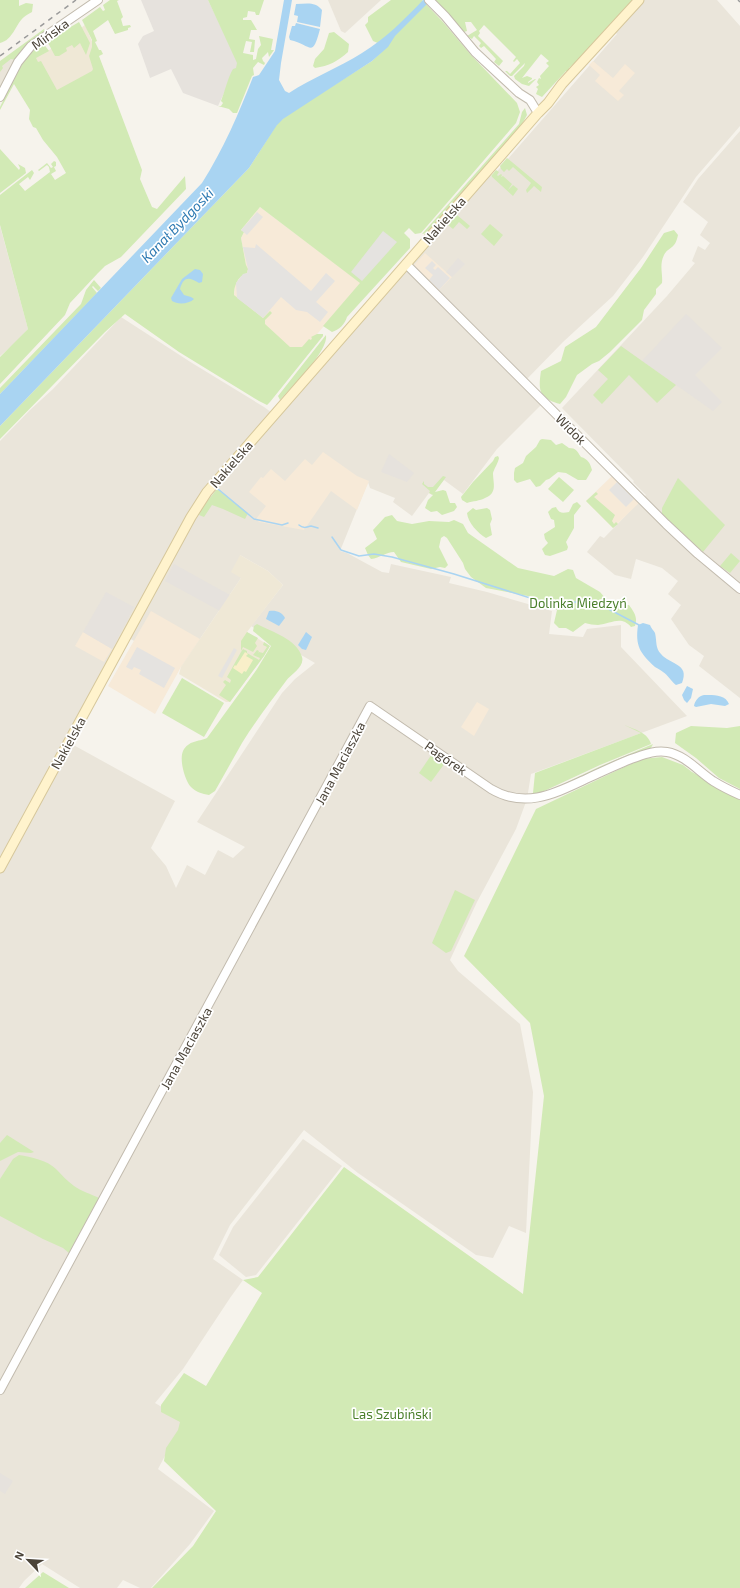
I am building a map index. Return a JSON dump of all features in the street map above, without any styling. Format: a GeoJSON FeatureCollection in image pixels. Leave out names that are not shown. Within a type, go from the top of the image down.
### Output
{"type":"FeatureCollection","features":[{"type":"Feature","properties":{"kind":"main road","name":"Nakielska"},"geometry":{"type":"LineString","coordinates":[[0,868],[200,501],[538,113],[544,100],[562,84],[639,0]]}},
{"type":"Feature","properties":{"kind":"street","name":"Mińska"},"geometry":{"type":"LineString","coordinates":[[0,97],[18,62],[31,46],[98,0]]}},
{"type":"Feature","properties":{"kind":"street"},"geometry":{"type":"LineString","coordinates":[[431,2],[475,52],[519,93],[530,100],[538,113]]}},
{"type":"Feature","properties":{"kind":"street","name":"Widok"},"geometry":{"type":"LineString","coordinates":[[406,264],[673,531],[740,589]]}},
{"type":"Feature","properties":{"kind":"street","name":"Pagórek"},"geometry":{"type":"LineString","coordinates":[[370,706],[493,790],[505,796],[527,799],[550,796],[620,764],[657,751],[671,753],[680,757],[712,780],[740,795]]}},
{"type":"Feature","properties":{"kind":"street","name":"Jana Maciaszka"},"geometry":{"type":"LineString","coordinates":[[0,1390],[370,706]]}},
{"type":"Feature","properties":{"kind":"shaded area"},"geometry":{"type":"Polygon","coordinates":[[[141,0],[208,0],[239,65],[218,106],[183,93],[171,69],[150,78],[138,44],[143,36],[154,31],[141,0]]]}},
{"type":"Feature","properties":{"kind":"shaded area"},"geometry":{"type":"Polygon","coordinates":[[[328,0],[381,0],[345,33],[341,31],[328,0]]]}},
{"type":"Feature","properties":{"kind":"shaded area"},"geometry":{"type":"Polygon","coordinates":[[[644,0],[717,0],[740,26],[740,126],[696,177],[643,257],[613,296],[563,342],[524,382],[541,405],[497,449],[463,494],[444,480],[432,495],[429,493],[412,516],[393,502],[395,498],[370,488],[368,482],[340,551],[347,553],[382,572],[389,573],[391,564],[451,577],[449,583],[487,592],[552,611],[549,634],[583,637],[587,629],[621,625],[621,647],[687,716],[531,774],[527,799],[516,829],[477,902],[450,960],[458,971],[520,1024],[533,1092],[526,1233],[509,1226],[493,1258],[476,1255],[358,1173],[304,1130],[230,1225],[213,1259],[243,1280],[183,1369],[155,1403],[184,1420],[158,1469],[214,1511],[190,1544],[151,1588],[140,1588],[123,1580],[117,1588],[80,1588],[42,1564],[24,1581],[19,1588],[0,1588],[0,441],[53,389],[121,317],[275,415],[489,175],[492,177],[617,34],[616,33],[644,0]],[[240,555],[241,578],[181,667],[127,637],[68,742],[175,801],[151,848],[166,866],[176,888],[187,865],[205,875],[218,850],[233,858],[245,847],[197,822],[282,693],[295,679],[315,663],[251,626],[283,585],[268,571],[240,555]]]}},
{"type":"Feature","properties":{"kind":"shaded area"},"geometry":{"type":"Polygon","coordinates":[[[85,25],[105,72],[31,109],[24,62],[51,49],[85,25]]]}},
{"type":"Feature","properties":{"kind":"shaded area"},"geometry":{"type":"Polygon","coordinates":[[[25,52],[0,97],[0,66],[20,53],[25,52]]]}},
{"type":"Feature","properties":{"kind":"shaded area"},"geometry":{"type":"Polygon","coordinates":[[[593,61],[613,78],[625,64],[635,73],[619,91],[624,95],[618,101],[595,81],[600,75],[589,65],[593,61]]]}},
{"type":"Feature","properties":{"kind":"shaded area"},"geometry":{"type":"Polygon","coordinates":[[[740,131],[740,698],[699,666],[704,656],[689,645],[671,619],[681,605],[668,594],[678,581],[662,568],[636,559],[631,579],[615,575],[587,552],[600,536],[604,538],[646,495],[562,408],[667,296],[695,263],[692,261],[698,246],[705,250],[710,243],[700,235],[708,222],[683,202],[698,179],[740,131]]]}},
{"type":"Feature","properties":{"kind":"shaded area"},"geometry":{"type":"Polygon","coordinates":[[[260,207],[361,283],[300,354],[294,353],[234,295],[235,284],[243,274],[246,265],[241,238],[244,232],[241,230],[260,207]]]}},
{"type":"Feature","properties":{"kind":"shaded area"},"geometry":{"type":"Polygon","coordinates":[[[257,212],[263,217],[247,235],[241,230],[257,212]]]}},
{"type":"Feature","properties":{"kind":"shaded area"},"geometry":{"type":"Polygon","coordinates":[[[0,226],[28,329],[0,356],[0,226]]]}},
{"type":"Feature","properties":{"kind":"shaded area"},"geometry":{"type":"Polygon","coordinates":[[[383,231],[397,242],[362,281],[351,272],[383,231]]]}},
{"type":"Feature","properties":{"kind":"shaded area"},"geometry":{"type":"Polygon","coordinates":[[[256,244],[311,291],[326,273],[335,281],[316,302],[328,312],[320,322],[307,312],[296,310],[281,297],[263,318],[237,298],[236,283],[243,274],[247,273],[248,269],[243,247],[255,248],[256,244]]]}},
{"type":"Feature","properties":{"kind":"shaded area"},"geometry":{"type":"Polygon","coordinates":[[[425,253],[452,277],[439,290],[414,265],[425,253]]]}},
{"type":"Feature","properties":{"kind":"shaded area"},"geometry":{"type":"Polygon","coordinates":[[[458,258],[465,264],[452,277],[446,272],[458,258]]]}},
{"type":"Feature","properties":{"kind":"shaded area"},"geometry":{"type":"Polygon","coordinates":[[[432,261],[436,265],[433,268],[435,270],[438,267],[450,278],[439,290],[429,280],[433,275],[425,268],[432,261]]]}},
{"type":"Feature","properties":{"kind":"shaded area"},"geometry":{"type":"Polygon","coordinates":[[[686,314],[722,348],[695,375],[722,402],[713,411],[642,361],[686,314]]]}},
{"type":"Feature","properties":{"kind":"shaded area"},"geometry":{"type":"Polygon","coordinates":[[[323,452],[357,476],[369,481],[357,510],[331,491],[304,530],[259,522],[256,519],[266,506],[249,492],[261,477],[263,478],[271,469],[285,481],[305,459],[312,465],[323,452]]]}},
{"type":"Feature","properties":{"kind":"shaded area"},"geometry":{"type":"Polygon","coordinates":[[[389,454],[414,473],[407,482],[381,472],[389,454]]]}},
{"type":"Feature","properties":{"kind":"shaded area"},"geometry":{"type":"Polygon","coordinates":[[[612,476],[639,503],[613,528],[586,501],[612,476]]]}},
{"type":"Feature","properties":{"kind":"shaded area"},"geometry":{"type":"Polygon","coordinates":[[[617,482],[634,499],[626,507],[609,490],[617,482]]]}},
{"type":"Feature","properties":{"kind":"shaded area"},"geometry":{"type":"Polygon","coordinates":[[[240,555],[268,571],[283,585],[247,632],[270,646],[230,702],[226,702],[179,674],[181,667],[241,578],[231,572],[240,555]]]}},
{"type":"Feature","properties":{"kind":"shaded area"},"geometry":{"type":"Polygon","coordinates":[[[174,564],[230,595],[220,611],[165,581],[174,564]]]}},
{"type":"Feature","properties":{"kind":"shaded area"},"geometry":{"type":"Polygon","coordinates":[[[106,592],[134,607],[112,649],[83,632],[106,592]]]}},
{"type":"Feature","properties":{"kind":"shaded area"},"geometry":{"type":"Polygon","coordinates":[[[151,611],[200,639],[181,667],[155,714],[108,686],[151,611]]]}},
{"type":"Feature","properties":{"kind":"shaded area"},"geometry":{"type":"Polygon","coordinates":[[[83,632],[112,649],[104,662],[75,646],[83,632]]]}},
{"type":"Feature","properties":{"kind":"shaded area"},"geometry":{"type":"Polygon","coordinates":[[[137,647],[175,668],[164,688],[139,674],[141,670],[134,667],[132,670],[126,667],[137,647]]]}},
{"type":"Feature","properties":{"kind":"shaded area"},"geometry":{"type":"Polygon","coordinates":[[[234,648],[237,650],[222,678],[218,676],[234,648]]]}},
{"type":"Feature","properties":{"kind":"shaded area"},"geometry":{"type":"Polygon","coordinates":[[[477,702],[489,709],[474,736],[461,727],[477,702]]]}},
{"type":"Feature","properties":{"kind":"shaded area"},"geometry":{"type":"Polygon","coordinates":[[[303,1139],[342,1166],[256,1275],[246,1277],[219,1255],[233,1227],[303,1139]]]}},
{"type":"Feature","properties":{"kind":"shaded area"},"geometry":{"type":"Polygon","coordinates":[[[0,1473],[13,1481],[5,1494],[0,1491],[0,1473]]]}},
{"type":"Feature","properties":{"kind":"green space"},"geometry":{"type":"Polygon","coordinates":[[[0,0],[19,0],[19,6],[26,3],[33,4],[32,12],[21,20],[8,39],[0,43],[0,0]]]}},
{"type":"Feature","properties":{"kind":"green space"},"geometry":{"type":"Polygon","coordinates":[[[110,0],[119,0],[117,1],[123,17],[121,19],[123,26],[130,25],[131,27],[128,28],[128,30],[115,34],[108,20],[93,31],[97,41],[95,42],[103,54],[99,56],[142,170],[140,179],[152,207],[157,209],[185,176],[186,189],[121,257],[105,266],[98,273],[70,303],[65,315],[0,384],[0,357],[28,329],[0,225],[0,195],[32,170],[34,173],[30,180],[28,177],[19,184],[25,191],[50,172],[47,165],[39,171],[38,170],[47,163],[51,168],[53,167],[51,164],[54,161],[56,162],[56,166],[54,167],[56,171],[51,174],[55,180],[66,173],[57,157],[43,140],[36,128],[33,127],[29,119],[30,110],[14,84],[0,110],[0,107],[22,64],[35,49],[43,43],[49,51],[36,58],[38,62],[41,61],[57,90],[92,71],[93,69],[89,56],[92,47],[92,40],[82,20],[100,7],[103,11],[105,10],[103,5],[110,0]]]}},
{"type":"Feature","properties":{"kind":"green space"},"geometry":{"type":"Polygon","coordinates":[[[208,0],[264,0],[259,15],[256,15],[255,12],[248,11],[247,17],[243,18],[243,20],[251,20],[257,30],[251,30],[249,39],[255,40],[254,52],[250,52],[252,42],[246,41],[243,53],[253,55],[253,60],[256,59],[258,49],[261,45],[259,36],[273,39],[271,50],[274,50],[269,57],[268,52],[262,58],[265,63],[264,65],[258,62],[253,68],[254,75],[252,76],[237,113],[233,113],[229,109],[218,106],[221,106],[223,103],[221,101],[228,80],[233,69],[236,68],[237,63],[208,0]]]}},
{"type":"Feature","properties":{"kind":"green space"},"geometry":{"type":"Polygon","coordinates":[[[391,0],[422,0],[471,55],[517,103],[520,112],[516,123],[421,233],[415,234],[409,228],[404,233],[410,239],[410,248],[347,317],[345,322],[337,330],[332,332],[323,326],[360,283],[260,207],[241,230],[244,232],[241,238],[248,269],[247,273],[237,282],[234,295],[263,318],[270,311],[272,313],[265,320],[265,324],[290,347],[302,347],[309,339],[311,340],[311,337],[317,334],[323,334],[323,336],[267,405],[179,352],[125,314],[105,332],[0,439],[0,426],[249,168],[277,124],[287,115],[372,61],[387,47],[373,41],[365,25],[368,22],[368,17],[391,0]]]}},
{"type":"Feature","properties":{"kind":"green space"},"geometry":{"type":"Polygon","coordinates":[[[435,0],[635,0],[591,48],[569,68],[569,71],[566,71],[542,97],[536,94],[538,89],[536,87],[539,85],[537,82],[539,78],[541,79],[540,76],[549,66],[546,63],[549,61],[541,54],[522,78],[527,76],[532,78],[528,83],[536,79],[529,86],[522,84],[515,79],[514,76],[525,63],[512,76],[510,76],[505,71],[510,74],[520,63],[517,59],[514,62],[513,61],[516,57],[484,25],[479,31],[480,33],[478,36],[503,61],[499,66],[494,62],[496,59],[484,46],[481,48],[479,46],[481,43],[474,36],[472,39],[467,36],[477,30],[471,22],[465,22],[467,31],[464,32],[435,0]]]}},
{"type":"Feature","properties":{"kind":"green space"},"geometry":{"type":"Polygon","coordinates":[[[79,22],[90,43],[86,55],[80,43],[74,48],[72,45],[66,48],[67,51],[59,56],[55,56],[47,41],[79,22]]]}},
{"type":"Feature","properties":{"kind":"green space"},"geometry":{"type":"Polygon","coordinates":[[[44,29],[45,31],[27,45],[16,60],[11,59],[2,66],[3,68],[0,72],[0,61],[44,29]]]}},
{"type":"Feature","properties":{"kind":"green space"},"geometry":{"type":"Polygon","coordinates":[[[334,32],[349,44],[348,52],[333,63],[315,68],[313,66],[315,59],[324,49],[329,33],[334,32]]]}},
{"type":"Feature","properties":{"kind":"green space"},"geometry":{"type":"Polygon","coordinates":[[[525,108],[527,115],[521,126],[427,233],[422,234],[519,124],[522,112],[525,108]]]}},
{"type":"Feature","properties":{"kind":"green space"},"geometry":{"type":"Polygon","coordinates":[[[0,149],[19,170],[20,168],[18,164],[25,168],[26,173],[0,193],[0,149]]]}},
{"type":"Feature","properties":{"kind":"green space"},"geometry":{"type":"Polygon","coordinates":[[[507,158],[542,187],[541,192],[534,186],[527,193],[526,190],[531,183],[513,167],[509,171],[507,169],[504,172],[501,169],[500,166],[507,158]]]}},
{"type":"Feature","properties":{"kind":"green space"},"geometry":{"type":"Polygon","coordinates":[[[496,170],[499,172],[497,175],[498,176],[501,174],[501,177],[503,176],[512,184],[508,190],[513,185],[518,189],[513,196],[491,176],[496,170]]]}},
{"type":"Feature","properties":{"kind":"green space"},"geometry":{"type":"Polygon","coordinates":[[[457,215],[470,226],[467,229],[459,222],[453,229],[448,225],[457,215]]]}},
{"type":"Feature","properties":{"kind":"green space"},"geometry":{"type":"Polygon","coordinates":[[[490,224],[503,235],[494,246],[481,234],[490,224]]]}},
{"type":"Feature","properties":{"kind":"green space"},"geometry":{"type":"Polygon","coordinates":[[[674,230],[678,235],[677,240],[674,246],[664,255],[661,266],[662,283],[656,289],[656,294],[644,310],[642,320],[610,352],[577,375],[566,397],[560,404],[553,402],[544,396],[540,389],[541,371],[561,361],[565,347],[596,327],[641,268],[664,233],[674,230]]]}},
{"type":"Feature","properties":{"kind":"green space"},"geometry":{"type":"Polygon","coordinates":[[[94,280],[101,288],[98,291],[93,286],[92,287],[97,293],[0,394],[0,388],[81,304],[86,290],[94,280]]]}},
{"type":"Feature","properties":{"kind":"green space"},"geometry":{"type":"Polygon","coordinates":[[[326,335],[322,350],[316,359],[280,400],[278,396],[326,335]]]}},
{"type":"Feature","properties":{"kind":"green space"},"geometry":{"type":"Polygon","coordinates":[[[621,346],[676,385],[657,403],[629,375],[602,404],[593,395],[608,379],[598,370],[621,346]]]}},
{"type":"Feature","properties":{"kind":"green space"},"geometry":{"type":"Polygon","coordinates":[[[542,439],[551,440],[556,445],[562,443],[569,448],[575,449],[581,457],[587,460],[592,470],[586,480],[578,480],[566,473],[558,472],[540,486],[536,487],[530,479],[517,483],[514,480],[515,468],[523,463],[526,456],[542,439]]]}},
{"type":"Feature","properties":{"kind":"green space"},"geometry":{"type":"Polygon","coordinates":[[[498,456],[499,458],[493,473],[494,487],[492,493],[483,499],[467,503],[462,500],[461,497],[473,482],[495,457],[498,456]]]}},
{"type":"Feature","properties":{"kind":"green space"},"geometry":{"type":"Polygon","coordinates":[[[443,476],[446,477],[435,492],[443,490],[446,491],[450,503],[455,503],[457,507],[454,511],[442,515],[437,511],[431,512],[425,508],[428,500],[433,495],[429,493],[430,491],[422,484],[424,481],[424,484],[428,487],[433,487],[443,476]]]}},
{"type":"Feature","properties":{"kind":"green space"},"geometry":{"type":"Polygon","coordinates":[[[559,477],[574,490],[563,502],[548,489],[559,477]]]}},
{"type":"Feature","properties":{"kind":"green space"},"geometry":{"type":"Polygon","coordinates":[[[678,478],[725,525],[703,552],[662,514],[662,508],[678,478]]]}},
{"type":"Feature","properties":{"kind":"green space"},"geometry":{"type":"Polygon","coordinates":[[[217,489],[248,513],[245,519],[212,505],[204,517],[199,515],[202,508],[217,489]]]}},
{"type":"Feature","properties":{"kind":"green space"},"geometry":{"type":"Polygon","coordinates":[[[596,492],[598,494],[594,497],[615,515],[612,521],[614,524],[616,522],[618,524],[613,528],[586,501],[596,492]]]}},
{"type":"Feature","properties":{"kind":"green space"},"geometry":{"type":"Polygon","coordinates":[[[577,502],[581,506],[574,515],[574,528],[566,542],[568,547],[567,550],[550,556],[545,555],[542,549],[548,543],[544,534],[555,527],[554,520],[551,519],[548,512],[552,508],[556,507],[560,512],[569,512],[573,504],[577,502]]]}},
{"type":"Feature","properties":{"kind":"green space"},"geometry":{"type":"Polygon","coordinates":[[[473,508],[476,510],[487,508],[490,510],[492,519],[490,524],[492,535],[486,538],[471,524],[467,513],[473,508]]]}},
{"type":"Feature","properties":{"kind":"green space","name":"Dolinka Miedzyń"},"geometry":{"type":"Polygon","coordinates":[[[392,515],[397,521],[412,524],[429,521],[449,522],[454,520],[463,524],[468,533],[518,568],[554,576],[568,569],[573,570],[576,578],[600,592],[612,606],[629,605],[636,617],[635,626],[631,627],[623,621],[616,621],[598,625],[585,623],[573,632],[566,628],[559,628],[554,623],[557,610],[533,597],[486,588],[471,577],[447,538],[444,536],[441,538],[439,547],[448,565],[445,568],[440,567],[431,569],[401,562],[394,552],[371,559],[365,548],[377,539],[373,530],[385,517],[392,515]]]}},
{"type":"Feature","properties":{"kind":"green space"},"geometry":{"type":"Polygon","coordinates":[[[731,553],[740,561],[730,573],[720,566],[731,553]]]}},
{"type":"Feature","properties":{"kind":"green space"},"geometry":{"type":"Polygon","coordinates":[[[257,624],[295,645],[302,657],[302,661],[300,667],[286,681],[252,727],[215,791],[209,795],[202,793],[193,789],[187,780],[182,765],[183,751],[185,747],[191,743],[207,738],[257,669],[271,646],[253,631],[254,626],[257,624]]]}},
{"type":"Feature","properties":{"kind":"green space"},"geometry":{"type":"Polygon","coordinates":[[[247,632],[258,638],[255,643],[257,646],[253,652],[243,647],[241,651],[241,641],[247,632]]]}},
{"type":"Feature","properties":{"kind":"green space"},"geometry":{"type":"Polygon","coordinates":[[[264,642],[270,646],[230,702],[219,695],[226,685],[223,682],[225,680],[230,683],[231,680],[227,677],[243,649],[259,660],[260,658],[253,655],[257,650],[259,651],[258,653],[263,653],[267,647],[263,645],[264,642]]]}},
{"type":"Feature","properties":{"kind":"green space"},"geometry":{"type":"Polygon","coordinates":[[[182,678],[224,703],[204,737],[162,713],[182,678]]]}},
{"type":"Feature","properties":{"kind":"green space"},"geometry":{"type":"Polygon","coordinates":[[[622,724],[635,729],[643,734],[647,737],[651,744],[600,765],[540,793],[533,793],[535,773],[641,733],[622,724]]]}},
{"type":"Feature","properties":{"kind":"green space"},"geometry":{"type":"Polygon","coordinates":[[[691,726],[727,728],[740,726],[740,789],[719,778],[696,758],[675,743],[676,733],[691,726]]]}},
{"type":"Feature","properties":{"kind":"green space"},"geometry":{"type":"Polygon","coordinates":[[[653,744],[650,750],[540,795],[601,766],[653,744]]]}},
{"type":"Feature","properties":{"kind":"green space"},"geometry":{"type":"Polygon","coordinates":[[[432,754],[445,763],[431,782],[419,773],[432,754]]]}},
{"type":"Feature","properties":{"kind":"green space","name":"Las Szubiński"},"geometry":{"type":"Polygon","coordinates":[[[662,757],[683,765],[692,772],[740,798],[740,1588],[152,1588],[193,1546],[216,1511],[164,1461],[166,1448],[178,1430],[180,1422],[161,1412],[161,1405],[184,1373],[206,1386],[262,1293],[243,1280],[258,1277],[344,1167],[523,1294],[544,1096],[530,1023],[464,956],[536,809],[641,759],[662,757]]]}},
{"type":"Feature","properties":{"kind":"green space"},"geometry":{"type":"Polygon","coordinates":[[[455,890],[475,900],[451,951],[446,953],[432,943],[455,890]]]}},
{"type":"Feature","properties":{"kind":"green space"},"geometry":{"type":"Polygon","coordinates":[[[7,1135],[34,1152],[18,1152],[0,1161],[0,1143],[7,1135]]]}},
{"type":"Feature","properties":{"kind":"green space"},"geometry":{"type":"Polygon","coordinates":[[[19,1155],[48,1163],[74,1186],[99,1198],[69,1253],[63,1248],[0,1216],[0,1179],[13,1159],[19,1155]]]}},
{"type":"Feature","properties":{"kind":"green space"},"geometry":{"type":"Polygon","coordinates":[[[43,1572],[69,1588],[25,1588],[43,1572]]]}},
{"type":"Feature","properties":{"kind":"sand"},"geometry":{"type":"Polygon","coordinates":[[[245,652],[248,654],[246,656],[253,660],[246,672],[244,671],[242,674],[233,668],[245,652]]]}},
{"type":"Feature","properties":{"kind":"water","name":"Kanał Bydgoski"},"geometry":{"type":"Polygon","coordinates":[[[284,0],[292,0],[279,80],[285,91],[289,93],[362,53],[379,41],[409,15],[423,0],[431,0],[395,36],[388,47],[372,61],[283,119],[277,125],[249,168],[0,426],[0,394],[202,183],[217,158],[230,131],[253,77],[259,75],[275,51],[284,0]]]}},
{"type":"Feature","properties":{"kind":"water"},"geometry":{"type":"Polygon","coordinates":[[[296,4],[313,4],[319,7],[322,10],[320,27],[297,22],[298,16],[294,15],[296,4]]]}},
{"type":"Feature","properties":{"kind":"water"},"geometry":{"type":"Polygon","coordinates":[[[296,23],[320,29],[313,47],[310,48],[290,40],[289,37],[292,26],[295,26],[296,23]]]}},
{"type":"Feature","properties":{"kind":"water"},"geometry":{"type":"Polygon","coordinates":[[[195,269],[200,270],[203,274],[202,282],[199,283],[188,279],[183,281],[180,289],[184,295],[194,299],[183,303],[172,301],[171,298],[182,279],[195,269]]]}},
{"type":"Feature","properties":{"kind":"water"},"geometry":{"type":"Polygon","coordinates":[[[269,611],[278,612],[284,616],[285,618],[279,626],[266,619],[269,611]]]}},
{"type":"Feature","properties":{"kind":"water"},"geometry":{"type":"Polygon","coordinates":[[[643,623],[650,625],[655,632],[659,652],[665,658],[681,668],[684,676],[682,683],[676,685],[665,673],[655,667],[642,653],[638,644],[637,632],[638,625],[643,623]]]}},
{"type":"Feature","properties":{"kind":"water"},"geometry":{"type":"Polygon","coordinates":[[[306,632],[312,637],[306,650],[302,649],[298,645],[306,632]]]}},
{"type":"Feature","properties":{"kind":"water"},"geometry":{"type":"Polygon","coordinates":[[[687,686],[693,689],[691,698],[687,703],[682,695],[687,686]]]}},
{"type":"Feature","properties":{"kind":"water"},"geometry":{"type":"Polygon","coordinates":[[[715,695],[725,698],[729,704],[725,706],[711,704],[696,707],[694,706],[695,702],[700,696],[715,695]]]}},
{"type":"Feature","properties":{"kind":"waterway"},"geometry":{"type":"LineString","coordinates":[[218,489],[254,519],[282,525],[288,523]]}},
{"type":"Feature","properties":{"kind":"waterway"},"geometry":{"type":"LineString","coordinates":[[299,525],[318,528]]}},
{"type":"Feature","properties":{"kind":"waterway"},"geometry":{"type":"LineString","coordinates":[[332,537],[341,550],[359,556],[374,554],[392,557],[454,574],[546,603],[578,602],[601,605],[639,625]]}},
{"type":"Feature","properties":{"kind":"railway"},"geometry":{"type":"LineString","coordinates":[[0,56],[76,0]]}}]}
